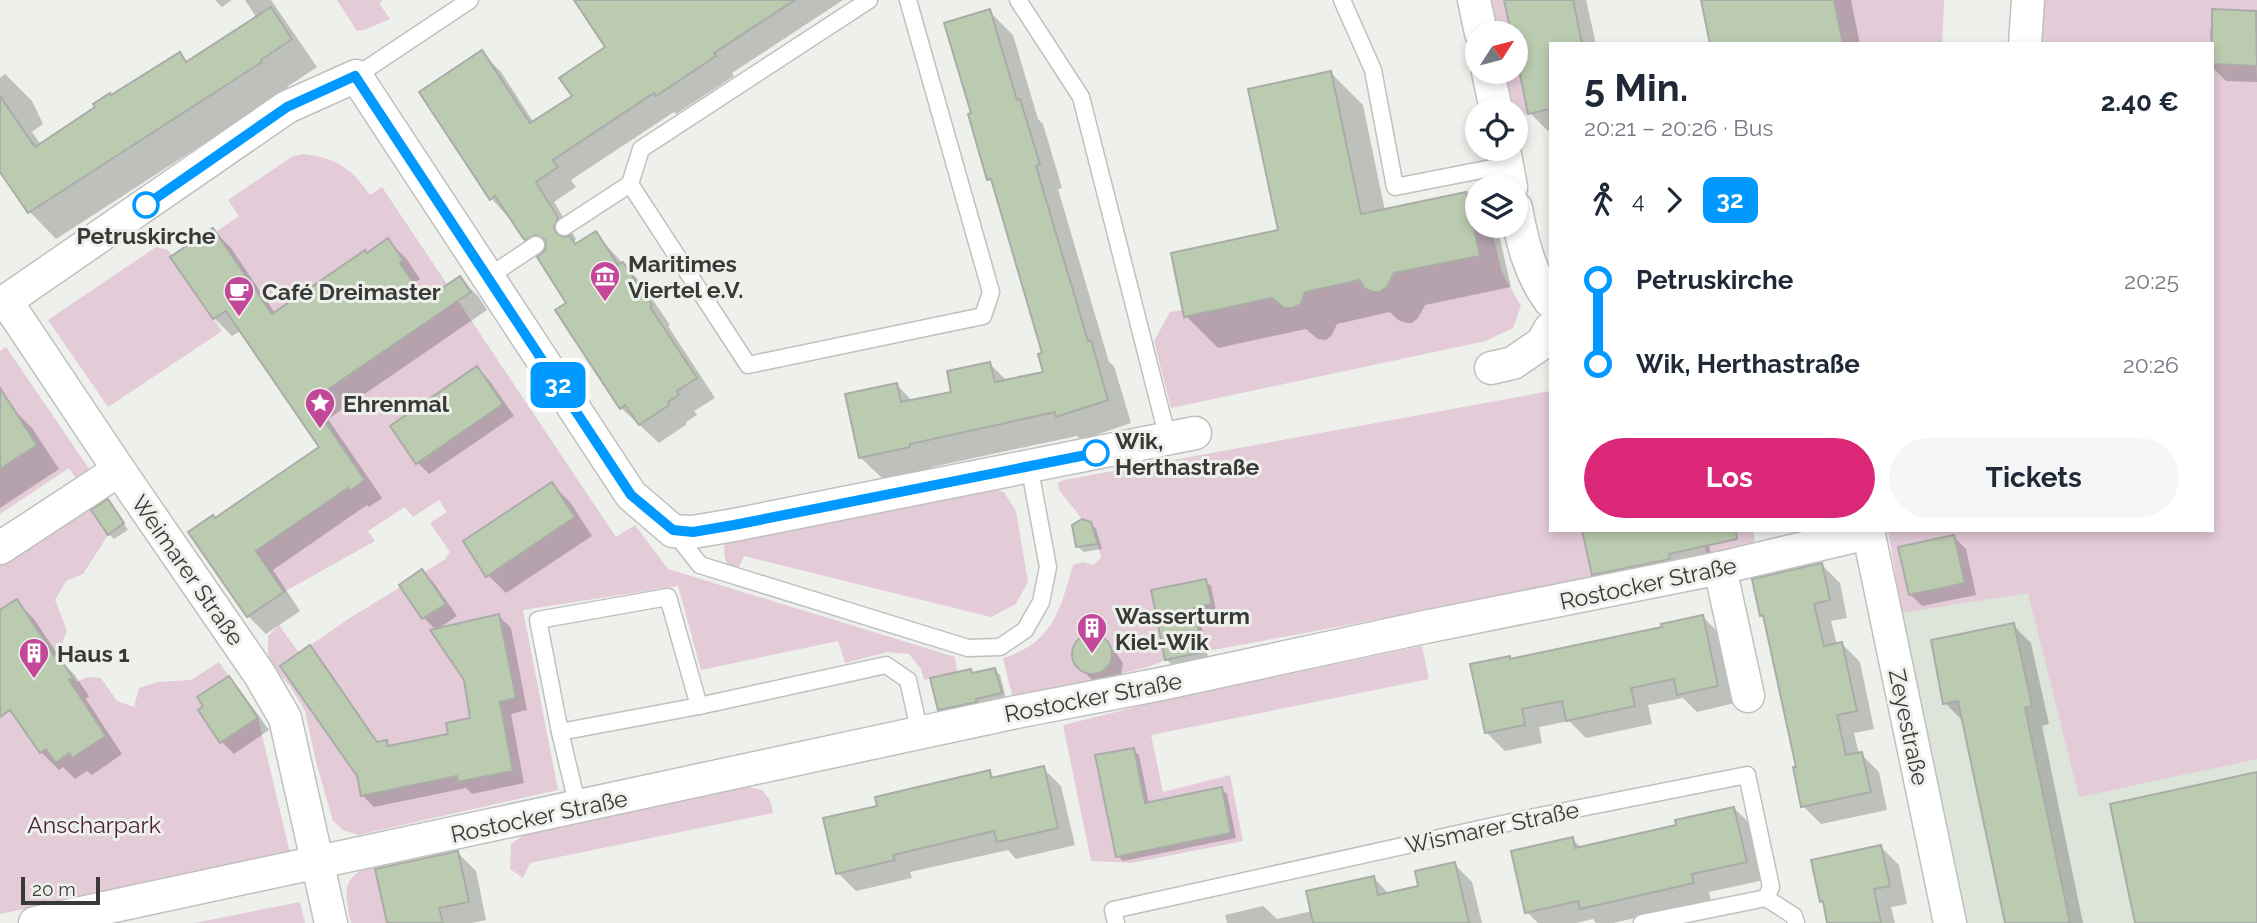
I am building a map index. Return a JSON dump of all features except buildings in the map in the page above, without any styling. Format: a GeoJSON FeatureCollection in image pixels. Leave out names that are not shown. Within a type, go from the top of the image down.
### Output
{"type":"FeatureCollection","features":[{"type":"Feature","properties":{"kind":"street"},"geometry":{"type":"LineString","coordinates":[[1474,0],[1478,21]]}},
{"type":"Feature","properties":{"kind":"street"},"geometry":{"type":"LineString","coordinates":[[2025,42],[2028,0]]}},
{"type":"Feature","properties":{"kind":"street"},"geometry":{"type":"LineString","coordinates":[[3,303],[287,107],[355,76],[631,495],[673,530],[693,532],[734,525],[1182,436]]}},
{"type":"Feature","properties":{"kind":"street"},"geometry":{"type":"LineString","coordinates":[[1522,238],[1538,284],[1549,300]]}},
{"type":"Feature","properties":{"kind":"street","name":"Weimarer Straße"},"geometry":{"type":"LineString","coordinates":[[3,303],[260,675],[285,718],[331,923]]}},
{"type":"Feature","properties":{"kind":"street"},"geometry":{"type":"LineString","coordinates":[[1491,368],[1513,363],[1542,344],[1549,330]]}},
{"type":"Feature","properties":{"kind":"street"},"geometry":{"type":"LineString","coordinates":[[0,548],[118,470]]}},
{"type":"Feature","properties":{"kind":"street","name":"Rostocker Straße"},"geometry":{"type":"LineString","coordinates":[[35,923],[113,915],[318,863],[1425,627],[1720,568],[1868,532]]}},
{"type":"Feature","properties":{"kind":"street","name":"Zeyestraße"},"geometry":{"type":"LineString","coordinates":[[1868,532],[1950,923]]}},
{"type":"Feature","properties":{"kind":"street"},"geometry":{"type":"LineString","coordinates":[[1720,568],[1748,696]]}},
{"type":"Feature","properties":{"kind":"lane"},"geometry":{"type":"LineString","coordinates":[[355,76],[470,0]]}},
{"type":"Feature","properties":{"kind":"lane"},"geometry":{"type":"LineString","coordinates":[[564,227],[630,184],[641,149],[869,0]]}},
{"type":"Feature","properties":{"kind":"lane"},"geometry":{"type":"LineString","coordinates":[[630,184],[748,365],[983,316],[991,292],[908,0]]}},
{"type":"Feature","properties":{"kind":"lane"},"geometry":{"type":"LineString","coordinates":[[1018,0],[1081,97],[1182,436]]}},
{"type":"Feature","properties":{"kind":"lane"},"geometry":{"type":"LineString","coordinates":[[1342,0],[1373,71],[1395,187],[1507,167]]}},
{"type":"Feature","properties":{"kind":"lane"},"geometry":{"type":"LineString","coordinates":[[488,277],[536,245]]}},
{"type":"Feature","properties":{"kind":"lane"},"geometry":{"type":"LineString","coordinates":[[673,530],[700,565],[968,648],[1000,647],[1025,630],[1041,602],[1048,567],[1028,465]]}},
{"type":"Feature","properties":{"kind":"lane"},"geometry":{"type":"LineString","coordinates":[[578,807],[538,621],[668,597],[699,706]]}},
{"type":"Feature","properties":{"kind":"lane"},"geometry":{"type":"LineString","coordinates":[[560,732],[699,706],[886,665],[908,680],[920,734]]}},
{"type":"Feature","properties":{"kind":"lane","name":"Wismarer Straße"},"geometry":{"type":"LineString","coordinates":[[1114,916],[1525,819],[1747,775],[1771,887],[1766,898]]}},
{"type":"Feature","properties":{"kind":"lane"},"geometry":{"type":"LineString","coordinates":[[1642,923],[1766,898],[1795,920]]}},
{"type":"Feature","properties":{"kind":"shaded area"},"geometry":{"type":"Polygon","coordinates":[[[2257,468],[2257,923],[1966,923],[1902,613],[2044,590],[2206,532],[2214,532],[2214,527],[2257,468]]]}},
{"type":"Feature","properties":{"kind":"green space"},"geometry":{"type":"Polygon","coordinates":[[[337,0],[383,0],[379,3],[390,19],[357,31],[337,0]]]}},
{"type":"Feature","properties":{"kind":"green space"},"geometry":{"type":"Polygon","coordinates":[[[1489,0],[1504,0],[1508,21],[1493,21],[1489,0]]]}},
{"type":"Feature","properties":{"kind":"green space"},"geometry":{"type":"Polygon","coordinates":[[[1834,0],[1944,0],[1942,42],[1843,42],[1834,0]]]}},
{"type":"Feature","properties":{"kind":"green space"},"geometry":{"type":"Polygon","coordinates":[[[2028,0],[2257,0],[2257,759],[2079,797],[2028,593],[1902,613],[1888,532],[2214,532],[2214,42],[2025,42],[2028,0]]]}},
{"type":"Feature","properties":{"kind":"green space"},"geometry":{"type":"Polygon","coordinates":[[[1508,84],[1522,84],[1525,98],[1511,98],[1508,84]]]}},
{"type":"Feature","properties":{"kind":"green space"},"geometry":{"type":"Polygon","coordinates":[[[304,154],[342,166],[356,177],[370,195],[382,187],[616,537],[635,525],[668,569],[955,657],[957,672],[924,680],[921,669],[909,654],[888,652],[845,663],[838,641],[701,670],[678,586],[523,610],[558,790],[358,835],[343,830],[333,821],[305,711],[290,686],[271,665],[268,636],[279,625],[299,653],[444,560],[450,552],[430,523],[447,512],[439,500],[413,517],[405,507],[368,531],[375,541],[284,592],[256,551],[364,478],[311,401],[429,297],[425,300],[400,263],[403,260],[388,239],[367,253],[364,250],[272,314],[216,232],[239,216],[228,200],[293,156],[304,154]]]}},
{"type":"Feature","properties":{"kind":"green space"},"geometry":{"type":"Polygon","coordinates":[[[1475,238],[1494,238],[1502,273],[1521,306],[1513,328],[1486,341],[1171,408],[1154,341],[1170,312],[1183,310],[1185,316],[1277,297],[1284,308],[1293,308],[1301,303],[1303,292],[1360,280],[1367,289],[1379,292],[1390,274],[1479,256],[1475,238]]]}},
{"type":"Feature","properties":{"kind":"green space"},"geometry":{"type":"Polygon","coordinates":[[[156,247],[168,250],[222,331],[108,407],[48,320],[156,247]]]}},
{"type":"Feature","properties":{"kind":"green space"},"geometry":{"type":"Polygon","coordinates":[[[6,347],[94,476],[81,486],[69,468],[0,514],[0,351],[6,347]]]}},
{"type":"Feature","properties":{"kind":"green space"},"geometry":{"type":"Polygon","coordinates":[[[1549,391],[1549,532],[1582,532],[1593,579],[1203,652],[1194,608],[1212,604],[1206,579],[1151,590],[1165,660],[1148,667],[1013,699],[1003,658],[1020,652],[1044,634],[1064,596],[1073,565],[1083,562],[1093,565],[1101,556],[1091,522],[1082,519],[1059,490],[1058,483],[1549,391]]]}},
{"type":"Feature","properties":{"kind":"green space"},"geometry":{"type":"Polygon","coordinates":[[[981,486],[1004,492],[1016,511],[1028,582],[1016,604],[991,617],[744,556],[737,571],[729,566],[725,559],[724,540],[981,486]]]}},
{"type":"Feature","properties":{"kind":"green space"},"geometry":{"type":"Polygon","coordinates":[[[80,495],[108,535],[83,574],[66,581],[55,600],[67,631],[57,654],[51,658],[17,599],[0,610],[0,548],[80,495]]]}},
{"type":"Feature","properties":{"kind":"green space"},"geometry":{"type":"Polygon","coordinates":[[[1701,532],[1753,532],[1756,549],[1707,560],[1701,532]]]}},
{"type":"Feature","properties":{"kind":"green space"},"geometry":{"type":"Polygon","coordinates":[[[1422,646],[1429,679],[1151,735],[1163,792],[1230,775],[1243,841],[1132,863],[1091,861],[1063,725],[1144,705],[1422,646]]]}},
{"type":"Feature","properties":{"kind":"green space","name":"Anscharpark"},"geometry":{"type":"Polygon","coordinates":[[[219,662],[258,718],[290,853],[0,914],[0,702],[7,712],[10,710],[39,753],[46,749],[56,762],[69,753],[73,758],[106,736],[65,683],[73,678],[77,682],[87,677],[101,678],[117,701],[134,707],[139,688],[157,682],[191,680],[219,662]]]}},
{"type":"Feature","properties":{"kind":"green space"},"geometry":{"type":"Polygon","coordinates":[[[745,786],[762,790],[770,800],[773,813],[530,863],[523,878],[510,869],[511,844],[524,835],[745,786]]]}},
{"type":"Feature","properties":{"kind":"green space"},"geometry":{"type":"Polygon","coordinates":[[[375,866],[387,923],[351,923],[347,887],[355,875],[375,866]]]}},
{"type":"Feature","properties":{"kind":"green space"},"geometry":{"type":"Polygon","coordinates":[[[300,902],[305,923],[194,923],[300,902]]]}},
{"type":"Feature","properties":{"kind":"bus line","name":"32"},"geometry":{"type":"LineString","coordinates":[[146,205],[287,107],[355,76],[631,495],[673,530],[693,532],[734,525],[1096,453]]}},
{"type":"Feature","properties":{"kind":"place","name":"Petruskirche"},"geometry":{"type":"Point","coordinates":[146,205]}},
{"type":"Feature","properties":{"kind":"place","name":"Maritimes Viertel e.V."},"geometry":{"type":"Point","coordinates":[605,303]}},
{"type":"Feature","properties":{"kind":"place","name":"Café Dreimaster"},"geometry":{"type":"Point","coordinates":[239,318]}},
{"type":"Feature","properties":{"kind":"place","name":"Ehrenmal"},"geometry":{"type":"Point","coordinates":[320,430]}},
{"type":"Feature","properties":{"kind":"place","name":"Wik, Herthastraße"},"geometry":{"type":"Point","coordinates":[1096,453]}},
{"type":"Feature","properties":{"kind":"place","name":"Wasserturm Kiel-Wik"},"geometry":{"type":"Point","coordinates":[1092,655]}},
{"type":"Feature","properties":{"kind":"place","name":"Haus 1"},"geometry":{"type":"Point","coordinates":[34,680]}}]}
